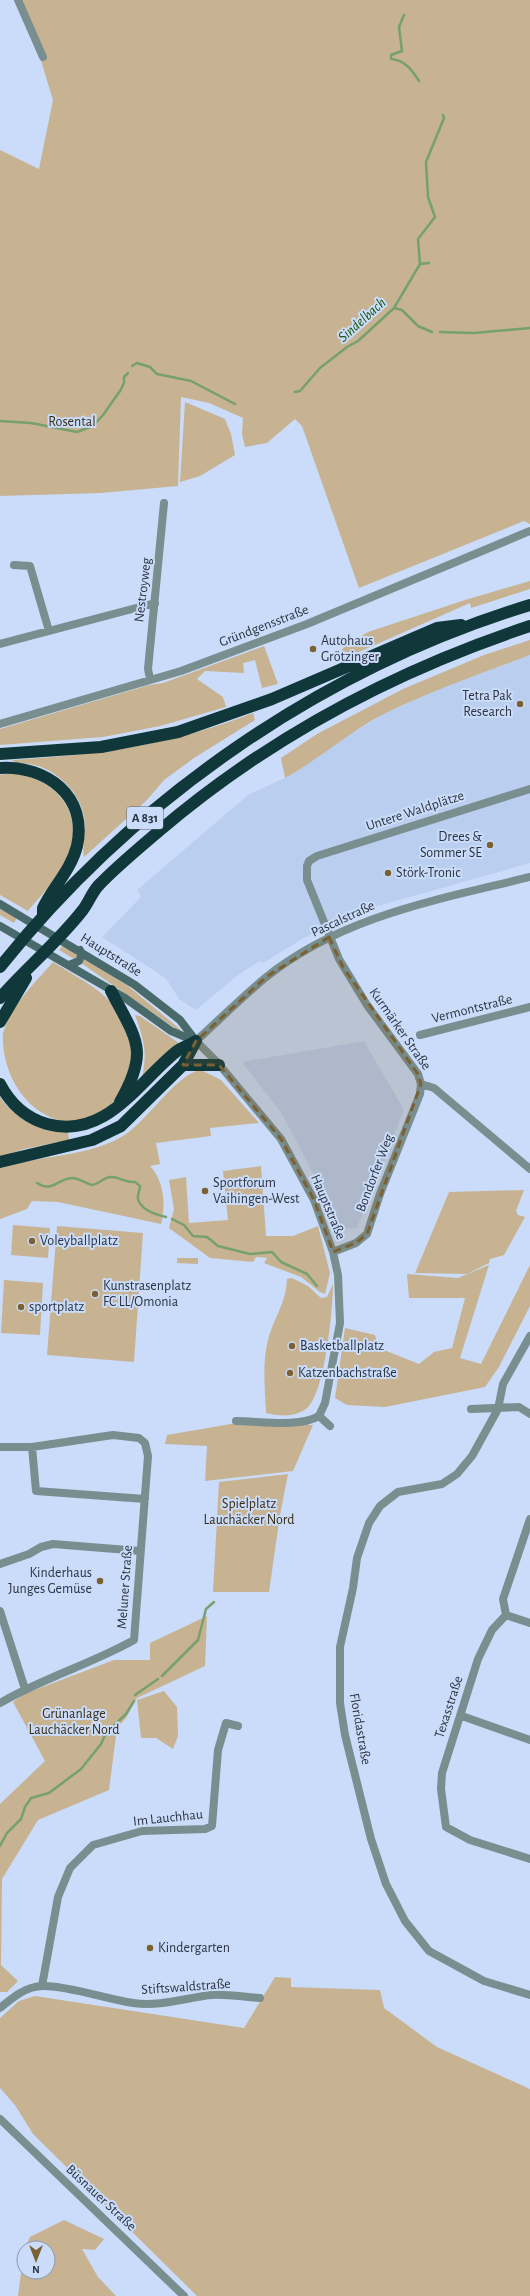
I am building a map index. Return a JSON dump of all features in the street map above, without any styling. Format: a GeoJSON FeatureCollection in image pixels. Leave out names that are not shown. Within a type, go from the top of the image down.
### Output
{"type":"FeatureCollection","features":[{"type":"Feature","properties":{"kind":"highway","name":"A 831"},"geometry":{"type":"LineString","coordinates":[[0,967],[43,916],[115,843],[196,776],[258,733],[336,687],[402,654],[475,624],[530,605]]}},
{"type":"Feature","properties":{"kind":"highway"},"geometry":{"type":"LineString","coordinates":[[0,754],[67,751],[132,742],[178,732],[272,699],[437,628],[475,624]]}},
{"type":"Feature","properties":{"kind":"highway","name":"A 831"},"geometry":{"type":"LineString","coordinates":[[0,998],[36,962],[82,911],[96,888],[136,851],[191,804],[263,753],[283,740],[385,683],[475,645],[530,626]]}},
{"type":"Feature","properties":{"kind":"highway"},"geometry":{"type":"LineString","coordinates":[[0,769],[30,770],[48,778],[63,791],[76,814],[78,826],[76,847],[70,865],[43,908],[43,916]]}},
{"type":"Feature","properties":{"kind":"highway"},"geometry":{"type":"LineString","coordinates":[[0,1022],[36,962]]}},
{"type":"Feature","properties":{"kind":"highway"},"geometry":{"type":"LineString","coordinates":[[111,991],[132,1027],[137,1049],[133,1077],[117,1107]]}},
{"type":"Feature","properties":{"kind":"highway"},"geometry":{"type":"LineString","coordinates":[[0,1162],[92,1140],[106,1135],[121,1126],[135,1114],[183,1065],[196,1042]]}},
{"type":"Feature","properties":{"kind":"highway"},"geometry":{"type":"LineString","coordinates":[[0,1084],[10,1100],[18,1108],[41,1122],[54,1126],[66,1127],[86,1124],[105,1116],[136,1092],[177,1051],[196,1042]]}},
{"type":"Feature","properties":{"kind":"highway"},"geometry":{"type":"LineString","coordinates":[[183,1065],[219,1065]]}},
{"type":"Feature","properties":{"kind":"main road","name":"Hauptstraße"},"geometry":{"type":"LineString","coordinates":[[0,904],[80,950],[135,985],[172,1012],[180,1020],[196,1042]]}},
{"type":"Feature","properties":{"kind":"main road","name":"Hauptstraße"},"geometry":{"type":"LineString","coordinates":[[0,926],[125,998],[171,1031],[196,1042]]}},
{"type":"Feature","properties":{"kind":"main road"},"geometry":{"type":"LineString","coordinates":[[69,965],[79,962],[82,954],[80,950]]}},
{"type":"Feature","properties":{"kind":"street"},"geometry":{"type":"LineString","coordinates":[[18,0],[43,57]]}},
{"type":"Feature","properties":{"kind":"street","name":"Nestroyweg"},"geometry":{"type":"LineString","coordinates":[[150,679],[148,669],[164,503]]}},
{"type":"Feature","properties":{"kind":"street","name":"Gründgensstraße"},"geometry":{"type":"LineString","coordinates":[[0,724],[181,671],[307,624],[530,530]]}},
{"type":"Feature","properties":{"kind":"street"},"geometry":{"type":"LineString","coordinates":[[14,564],[30,566],[49,631]]}},
{"type":"Feature","properties":{"kind":"street"},"geometry":{"type":"LineString","coordinates":[[0,644],[155,603]]}},
{"type":"Feature","properties":{"kind":"street","name":"Untere Waldplätze"},"geometry":{"type":"LineString","coordinates":[[310,861],[317,856],[530,789]]}},
{"type":"Feature","properties":{"kind":"street","name":"Kurmärker Straße"},"geometry":{"type":"LineString","coordinates":[[310,861],[307,866],[307,880],[338,959],[367,1005],[418,1074],[421,1084],[434,1088],[530,1169]]}},
{"type":"Feature","properties":{"kind":"street","name":"Pascalstraße"},"geometry":{"type":"LineString","coordinates":[[196,1042],[266,977],[328,938],[392,911],[530,877]]}},
{"type":"Feature","properties":{"kind":"street","name":"Vermontstraße"},"geometry":{"type":"LineString","coordinates":[[420,1035],[530,1007]]}},
{"type":"Feature","properties":{"kind":"street","name":"Hauptstraße"},"geometry":{"type":"LineString","coordinates":[[196,1042],[219,1065],[281,1139],[314,1200],[333,1252],[338,1275],[340,1323],[326,1403],[319,1416]]}},
{"type":"Feature","properties":{"kind":"street","name":"Bondorfer Weg"},"geometry":{"type":"LineString","coordinates":[[333,1252],[356,1243],[367,1234],[380,1194],[420,1094],[421,1084]]}},
{"type":"Feature","properties":{"kind":"street","name":"Floridastraße"},"geometry":{"type":"LineString","coordinates":[[530,1336],[503,1384],[498,1409],[472,1456],[457,1474],[442,1484],[398,1492],[380,1506],[369,1522],[357,1558],[353,1588],[340,1647],[340,1702],[345,1735],[371,1839],[386,1884],[405,1920],[429,1951],[484,1980],[530,1995]]}},
{"type":"Feature","properties":{"kind":"street"},"geometry":{"type":"LineString","coordinates":[[471,1409],[519,1407],[530,1414]]}},
{"type":"Feature","properties":{"kind":"street"},"geometry":{"type":"LineString","coordinates":[[236,1421],[297,1422],[310,1421],[319,1416],[330,1426]]}},
{"type":"Feature","properties":{"kind":"street","name":"Meluner Straße"},"geometry":{"type":"LineString","coordinates":[[0,1703],[25,1689],[113,1652],[134,1640],[148,1456],[145,1443],[139,1438],[113,1435],[32,1447]]}},
{"type":"Feature","properties":{"kind":"street"},"geometry":{"type":"LineString","coordinates":[[0,1447],[32,1447],[36,1491],[145,1499]]}},
{"type":"Feature","properties":{"kind":"street"},"geometry":{"type":"LineString","coordinates":[[530,1519],[503,1599],[506,1615],[530,1622]]}},
{"type":"Feature","properties":{"kind":"street"},"geometry":{"type":"LineString","coordinates":[[0,1564],[30,1554],[41,1547],[53,1544],[140,1551]]}},
{"type":"Feature","properties":{"kind":"street"},"geometry":{"type":"LineString","coordinates":[[0,1611],[25,1689]]}},
{"type":"Feature","properties":{"kind":"street","name":"Texasstraße"},"geometry":{"type":"LineString","coordinates":[[506,1615],[492,1630],[478,1659],[462,1716],[442,1773],[441,1789],[446,1827],[470,1840],[530,1858]]}},
{"type":"Feature","properties":{"kind":"street"},"geometry":{"type":"LineString","coordinates":[[462,1716],[530,1740]]}},
{"type":"Feature","properties":{"kind":"street","name":"Im Lauchhau"},"geometry":{"type":"LineString","coordinates":[[42,1986],[58,1897],[70,1868],[93,1845],[142,1831],[205,1828],[212,1826],[218,1750],[226,1723],[238,1726]]}},
{"type":"Feature","properties":{"kind":"street"},"geometry":{"type":"LineString","coordinates":[[0,2008],[13,1997],[28,1989],[42,1986]]}},
{"type":"Feature","properties":{"kind":"street","name":"Stiftswaldstraße"},"geometry":{"type":"LineString","coordinates":[[42,1986],[147,2004],[172,2003],[213,1995],[260,1998]]}},
{"type":"Feature","properties":{"kind":"street","name":"Büsnauer Straße"},"geometry":{"type":"LineString","coordinates":[[0,2119],[184,2296]]}},
{"type":"Feature","properties":{"kind":"highlighted area"},"geometry":{"type":"Polygon","coordinates":[[[329,937],[343,967],[418,1074],[421,1084],[367,1234],[356,1243],[333,1252],[314,1200],[281,1139],[219,1065],[183,1065],[196,1041],[266,977],[329,937]]]}},
{"type":"Feature","properties":{"kind":"shaded area"},"geometry":{"type":"Polygon","coordinates":[[[530,655],[530,863],[353,913],[304,938],[263,963],[260,961],[238,975],[196,1010],[179,999],[167,980],[158,973],[102,937],[141,897],[137,890],[248,795],[287,777],[334,744],[388,712],[440,689],[530,655]]]}},
{"type":"Feature","properties":{"kind":"shaded area"},"geometry":{"type":"Polygon","coordinates":[[[364,1041],[404,1110],[357,1228],[337,1229],[313,1173],[282,1114],[242,1062],[364,1041]]]}},
{"type":"Feature","properties":{"kind":"green space","name":"Rosental"},"geometry":{"type":"Polygon","coordinates":[[[18,0],[530,0],[530,524],[524,521],[359,588],[302,426],[295,419],[267,443],[245,447],[242,434],[243,418],[209,403],[181,397],[178,486],[101,493],[0,496],[0,150],[39,169],[53,100],[32,31],[18,0]]]}},
{"type":"Feature","properties":{"kind":"green space"},"geometry":{"type":"Polygon","coordinates":[[[185,402],[225,419],[231,434],[235,455],[200,476],[180,482],[185,402]]]}},
{"type":"Feature","properties":{"kind":"green space"},"geometry":{"type":"Polygon","coordinates":[[[530,581],[530,589],[471,608],[470,603],[343,659],[340,653],[343,648],[368,632],[465,600],[530,581]]]}},
{"type":"Feature","properties":{"kind":"green space"},"geometry":{"type":"Polygon","coordinates":[[[530,640],[530,655],[441,689],[374,719],[285,778],[281,758],[317,734],[403,689],[484,655],[530,640]]]}},
{"type":"Feature","properties":{"kind":"green space"},"geometry":{"type":"Polygon","coordinates":[[[264,646],[278,684],[262,688],[255,660],[243,663],[244,673],[205,671],[197,679],[223,697],[226,707],[160,726],[103,737],[0,745],[0,729],[149,685],[163,683],[264,646]]]}},
{"type":"Feature","properties":{"kind":"green space"},"geometry":{"type":"Polygon","coordinates":[[[253,713],[255,720],[194,758],[164,780],[147,800],[84,857],[83,850],[85,827],[82,808],[68,786],[61,779],[46,769],[11,760],[74,755],[134,747],[193,733],[253,713]]]}},
{"type":"Feature","properties":{"kind":"green space"},"geometry":{"type":"Polygon","coordinates":[[[8,773],[30,776],[49,787],[64,801],[72,819],[73,839],[68,859],[52,883],[28,911],[0,895],[0,775],[8,773]]]}},
{"type":"Feature","properties":{"kind":"green space"},"geometry":{"type":"Polygon","coordinates":[[[0,909],[17,918],[14,923],[0,915],[0,909]]]}},
{"type":"Feature","properties":{"kind":"green space"},"geometry":{"type":"Polygon","coordinates":[[[63,945],[78,954],[78,956],[74,959],[59,950],[63,945]]]}},
{"type":"Feature","properties":{"kind":"green space"},"geometry":{"type":"Polygon","coordinates":[[[84,958],[128,986],[181,1030],[179,1031],[81,963],[84,958]]]}},
{"type":"Feature","properties":{"kind":"green space"},"geometry":{"type":"Polygon","coordinates":[[[53,962],[93,987],[108,999],[120,1014],[131,1040],[132,1058],[119,1096],[99,1114],[80,1121],[60,1120],[42,1113],[26,1099],[13,1081],[5,1058],[3,1033],[7,1022],[18,1003],[53,962]]]}},
{"type":"Feature","properties":{"kind":"green space"},"geometry":{"type":"Polygon","coordinates":[[[135,1015],[140,1016],[179,1043],[142,1077],[145,1052],[135,1015]]]}},
{"type":"Feature","properties":{"kind":"green space"},"geometry":{"type":"Polygon","coordinates":[[[201,1070],[221,1080],[259,1123],[210,1128],[211,1136],[156,1143],[160,1164],[150,1166],[155,1172],[163,1193],[163,1216],[161,1224],[58,1202],[32,1201],[27,1209],[0,1219],[0,1168],[31,1160],[65,1155],[112,1142],[135,1127],[182,1079],[201,1070]]]}},
{"type":"Feature","properties":{"kind":"green space"},"geometry":{"type":"Polygon","coordinates":[[[0,1097],[13,1112],[21,1118],[38,1127],[68,1132],[69,1140],[24,1149],[0,1157],[0,1097]]]}},
{"type":"Feature","properties":{"kind":"green space"},"geometry":{"type":"Polygon","coordinates":[[[261,1166],[266,1236],[293,1236],[318,1226],[330,1273],[325,1294],[320,1292],[301,1277],[264,1263],[267,1258],[256,1257],[253,1262],[210,1258],[169,1228],[174,1209],[169,1180],[186,1177],[189,1223],[228,1220],[223,1171],[261,1166]]]}},
{"type":"Feature","properties":{"kind":"green space"},"geometry":{"type":"Polygon","coordinates":[[[524,1190],[516,1211],[518,1215],[525,1217],[504,1255],[490,1259],[489,1263],[467,1274],[415,1273],[449,1192],[524,1190]]]}},
{"type":"Feature","properties":{"kind":"green space"},"geometry":{"type":"Polygon","coordinates":[[[13,1225],[50,1228],[48,1258],[11,1255],[13,1225]]]}},
{"type":"Feature","properties":{"kind":"green space","name":"Kunstrasenplatz FC LL/Omonia"},"geometry":{"type":"Polygon","coordinates":[[[57,1226],[143,1233],[134,1362],[47,1355],[57,1226]]]}},
{"type":"Feature","properties":{"kind":"green space"},"geometry":{"type":"Polygon","coordinates":[[[177,1258],[198,1258],[198,1264],[177,1263],[177,1258]]]}},
{"type":"Feature","properties":{"kind":"green space"},"geometry":{"type":"Polygon","coordinates":[[[489,1265],[460,1358],[481,1364],[530,1265],[530,1306],[499,1367],[485,1387],[385,1407],[347,1405],[335,1398],[345,1328],[375,1335],[379,1348],[419,1364],[434,1352],[452,1348],[465,1298],[409,1298],[407,1274],[458,1278],[489,1265]]]}},
{"type":"Feature","properties":{"kind":"green space"},"geometry":{"type":"Polygon","coordinates":[[[292,1278],[308,1286],[321,1298],[327,1297],[333,1284],[330,1330],[319,1386],[313,1399],[307,1408],[302,1411],[292,1415],[276,1415],[266,1413],[264,1376],[266,1349],[270,1332],[282,1303],[287,1279],[292,1278]]]}},
{"type":"Feature","properties":{"kind":"green space"},"geometry":{"type":"Polygon","coordinates":[[[4,1280],[43,1283],[40,1335],[1,1333],[4,1280]]]}},
{"type":"Feature","properties":{"kind":"green space"},"geometry":{"type":"Polygon","coordinates":[[[231,1424],[313,1425],[293,1471],[205,1481],[207,1446],[165,1444],[167,1435],[231,1424]]]}},
{"type":"Feature","properties":{"kind":"green space","name":"Spielplatz Lauchäcker Nord"},"geometry":{"type":"Polygon","coordinates":[[[288,1474],[280,1515],[269,1592],[213,1592],[219,1482],[288,1474]]]}},
{"type":"Feature","properties":{"kind":"green space","name":"Grünanlage Lauchäcker Nord"},"geometry":{"type":"Polygon","coordinates":[[[207,1616],[205,1666],[137,1698],[126,1718],[117,1728],[109,1790],[38,1820],[2,1879],[1,1965],[18,1981],[7,1992],[0,1992],[0,1804],[45,1761],[13,1702],[24,1694],[114,1660],[150,1660],[150,1643],[207,1616]]]}},
{"type":"Feature","properties":{"kind":"green space"},"geometry":{"type":"Polygon","coordinates":[[[164,1691],[177,1707],[178,1736],[173,1749],[156,1738],[141,1738],[137,1700],[164,1691]]]}},
{"type":"Feature","properties":{"kind":"green space"},"geometry":{"type":"Polygon","coordinates":[[[275,1977],[291,1978],[291,1987],[380,1990],[384,2008],[437,2047],[530,2089],[530,2296],[197,2296],[33,2134],[15,2105],[0,2088],[0,2018],[19,2001],[35,1996],[244,2028],[275,1977]]]}},
{"type":"Feature","properties":{"kind":"green space"},"geometry":{"type":"Polygon","coordinates":[[[64,2220],[104,2239],[95,2250],[82,2249],[98,2277],[116,2296],[18,2296],[20,2280],[56,2280],[56,2240],[29,2240],[30,2237],[64,2220]]]}},
{"type":"Feature","properties":{"kind":"waterway","name":"Sindelbach"},"geometry":{"type":"LineString","coordinates":[[404,15],[399,27],[402,51],[391,55],[391,59],[400,61],[411,69],[419,81]]}},
{"type":"Feature","properties":{"kind":"waterway","name":"Sindelbach"},"geometry":{"type":"LineString","coordinates":[[295,392],[300,391],[320,368],[347,347],[358,341],[394,308],[420,264],[418,239],[435,217],[428,197],[426,162],[444,118],[443,115]]}},
{"type":"Feature","properties":{"kind":"waterway"},"geometry":{"type":"LineString","coordinates":[[420,264],[429,263]]}},
{"type":"Feature","properties":{"kind":"waterway"},"geometry":{"type":"LineString","coordinates":[[394,308],[402,310],[418,326],[432,332]]}},
{"type":"Feature","properties":{"kind":"waterway"},"geometry":{"type":"LineString","coordinates":[[440,332],[474,333],[530,328]]}},
{"type":"Feature","properties":{"kind":"waterway","name":"Sindelbach"},"geometry":{"type":"LineString","coordinates":[[132,366],[137,363],[150,367],[157,374],[191,381],[235,404]]}},
{"type":"Feature","properties":{"kind":"waterway","name":"Sindelbach"},"geometry":{"type":"LineString","coordinates":[[0,421],[31,423],[77,432],[93,426],[103,415],[120,391],[124,383],[124,377],[128,373]]}},
{"type":"Feature","properties":{"kind":"waterway"},"geometry":{"type":"LineString","coordinates":[[37,1183],[47,1187],[72,1178],[92,1185],[110,1177],[128,1182],[135,1182],[140,1186],[138,1199],[142,1206],[154,1213],[166,1217]]}},
{"type":"Feature","properties":{"kind":"waterway"},"geometry":{"type":"LineString","coordinates":[[172,1219],[184,1225],[193,1236],[207,1237],[218,1246],[250,1254],[272,1252],[281,1262],[307,1274],[317,1286]]}},
{"type":"Feature","properties":{"kind":"waterway"},"geometry":{"type":"LineString","coordinates":[[162,1676],[198,1640],[206,1609],[214,1602]]}},
{"type":"Feature","properties":{"kind":"waterway"},"geometry":{"type":"LineString","coordinates":[[135,1695],[158,1679]]}},
{"type":"Feature","properties":{"kind":"waterway"},"geometry":{"type":"LineString","coordinates":[[0,1846],[7,1833],[21,1819],[25,1807],[31,1798],[49,1793],[81,1769],[101,1744],[106,1733],[126,1714],[134,1701]]}},
{"type":"Feature","properties":{"kind":"place","name":"Autohaus Grötzinger"},"geometry":{"type":"Point","coordinates":[313,649]}},
{"type":"Feature","properties":{"kind":"place","name":"Tetra Pak Research"},"geometry":{"type":"Point","coordinates":[520,704]}},
{"type":"Feature","properties":{"kind":"place","name":"Drees & Sommer SE"},"geometry":{"type":"Point","coordinates":[490,845]}},
{"type":"Feature","properties":{"kind":"place","name":"Störk-Tronic"},"geometry":{"type":"Point","coordinates":[388,873]}},
{"type":"Feature","properties":{"kind":"place","name":"Sportforum Vaihingen-West"},"geometry":{"type":"Point","coordinates":[205,1191]}},
{"type":"Feature","properties":{"kind":"place","name":"Voleyballplatz"},"geometry":{"type":"Point","coordinates":[32,1241]}},
{"type":"Feature","properties":{"kind":"place","name":"Kunstrasenplatz FC LL/Omonia"},"geometry":{"type":"Point","coordinates":[95,1294]}},
{"type":"Feature","properties":{"kind":"place","name":"sportplatz"},"geometry":{"type":"Point","coordinates":[21,1307]}},
{"type":"Feature","properties":{"kind":"place","name":"Basketballplatz"},"geometry":{"type":"Point","coordinates":[292,1346]}},
{"type":"Feature","properties":{"kind":"place","name":"Katzenbachstraße"},"geometry":{"type":"Point","coordinates":[290,1373]}},
{"type":"Feature","properties":{"kind":"place","name":"Kinderhaus Junges Gemüse"},"geometry":{"type":"Point","coordinates":[100,1581]}},
{"type":"Feature","properties":{"kind":"place","name":"Kindergarten"},"geometry":{"type":"Point","coordinates":[150,1948]}}]}
